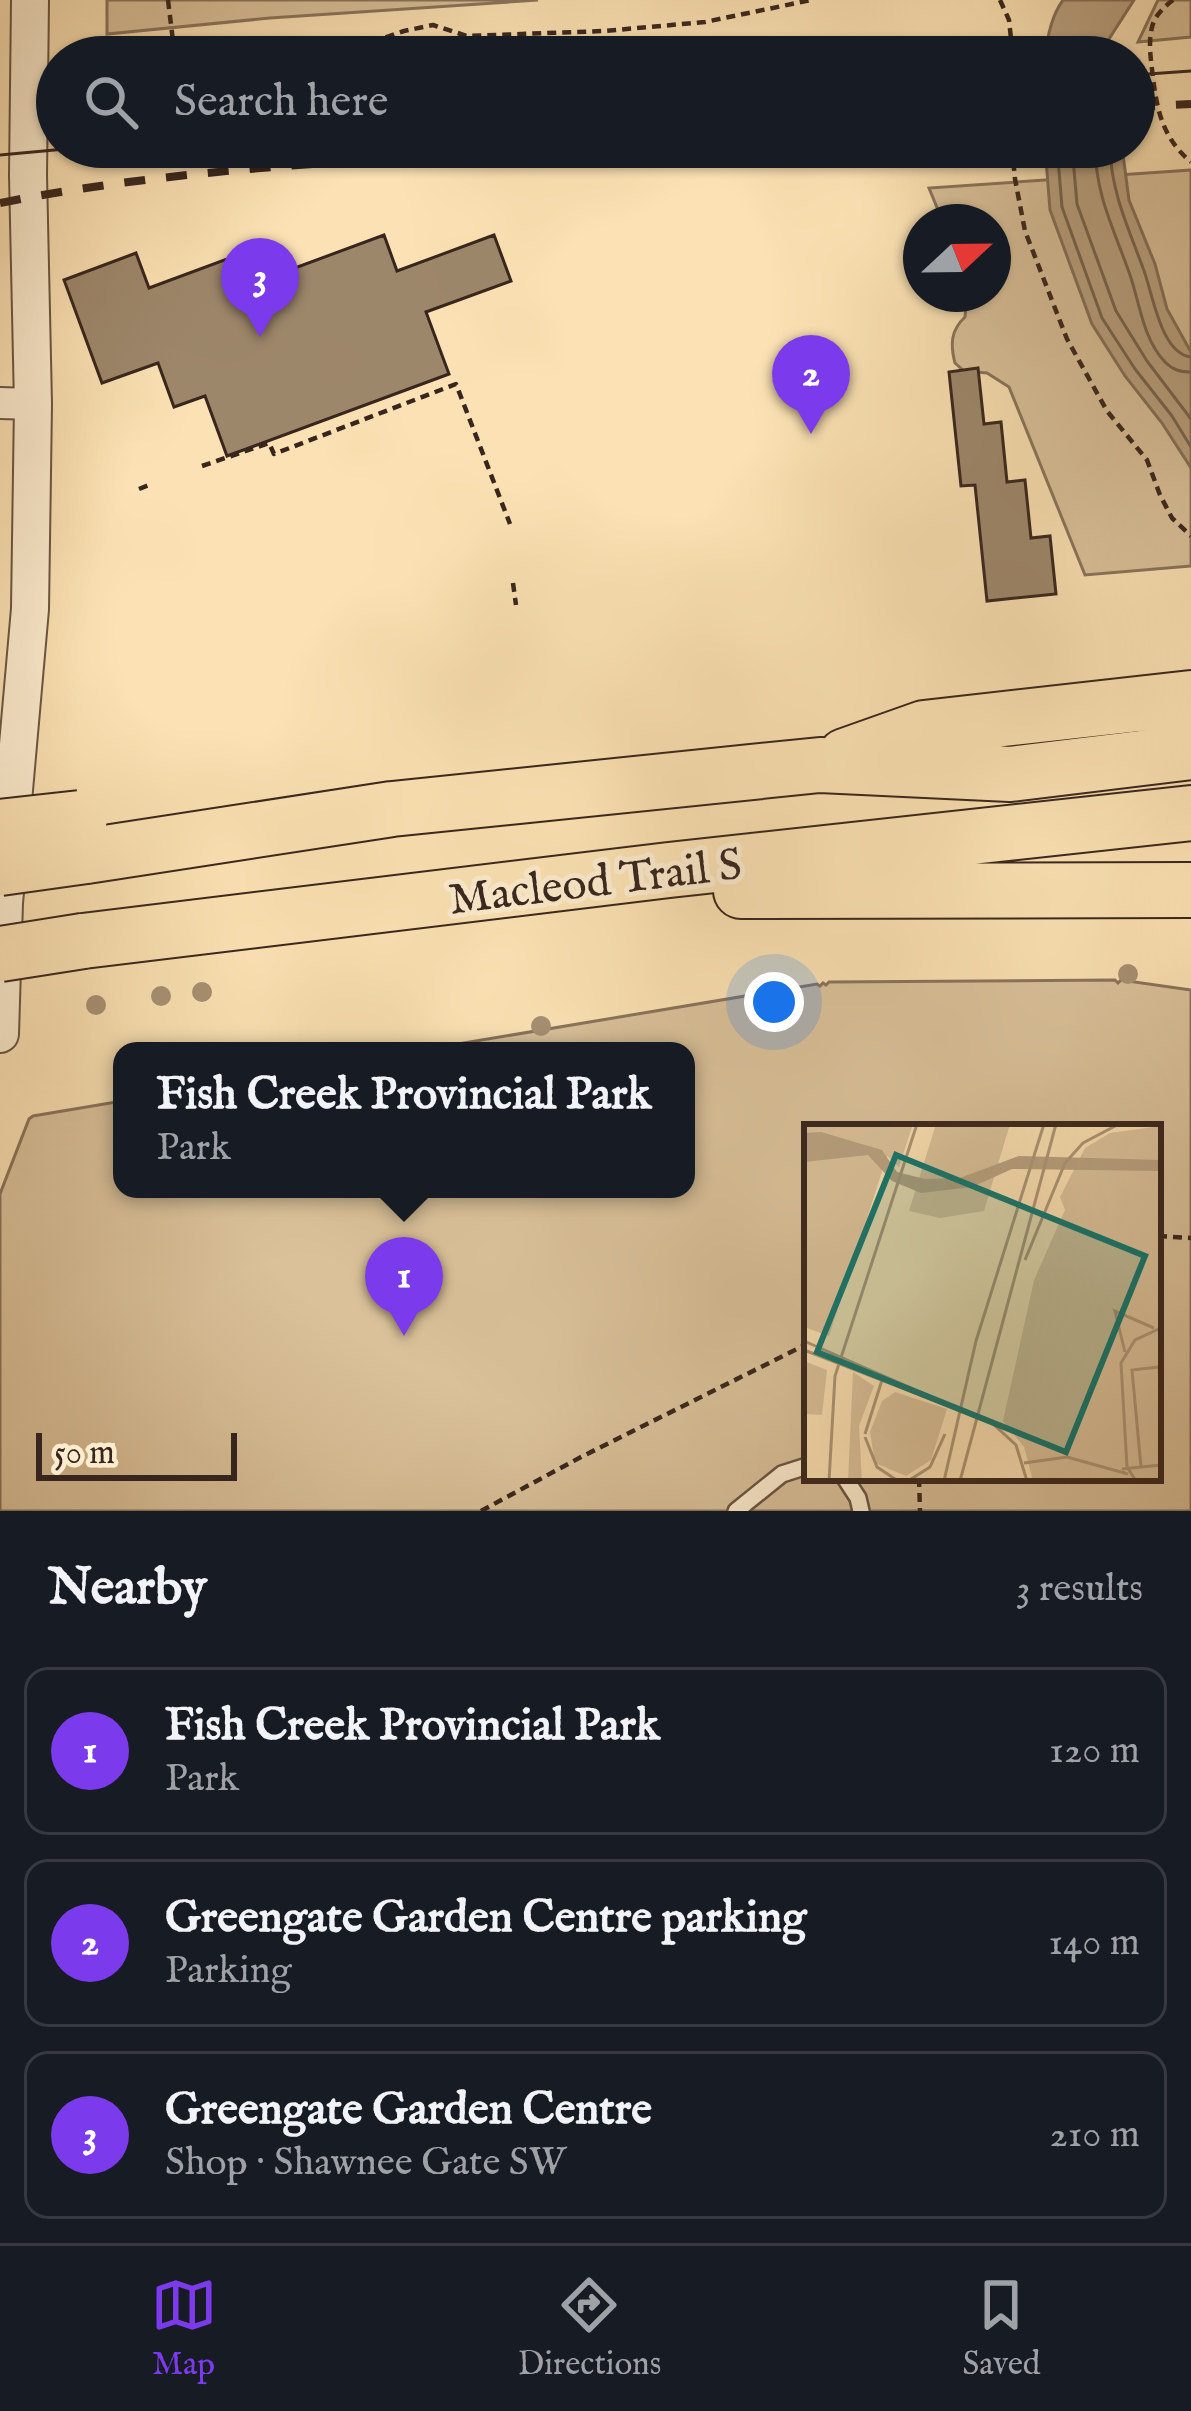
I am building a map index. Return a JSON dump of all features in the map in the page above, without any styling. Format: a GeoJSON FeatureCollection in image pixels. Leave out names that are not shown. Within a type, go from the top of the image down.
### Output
{"type":"FeatureCollection","features":[{"type":"Feature","properties":{"kind":"highway"},"geometry":{"type":"LineString","coordinates":[[820,765],[924,728],[1191,698]]}},
{"type":"Feature","properties":{"kind":"highway","name":"Macleod Trail S"},"geometry":{"type":"LineString","coordinates":[[1191,752],[1010,773],[820,765],[83,837],[2,908],[83,941],[1191,813]]}},
{"type":"Feature","properties":{"kind":"highway"},"geometry":{"type":"LineString","coordinates":[[0,826],[83,837]]}},
{"type":"Feature","properties":{"kind":"highway"},"geometry":{"type":"LineString","coordinates":[[669,870],[746,892],[1191,890]]}},
{"type":"Feature","properties":{"kind":"street"},"geometry":{"type":"LineString","coordinates":[[2,908],[30,609],[16,404],[28,175],[30,0]]}},
{"type":"Feature","properties":{"kind":"street"},"geometry":{"type":"LineString","coordinates":[[0,844],[0,1034]]}},
{"type":"Feature","properties":{"kind":"lane"},"geometry":{"type":"LineString","coordinates":[[736,1511],[782,1474],[804,1467]]}},
{"type":"Feature","properties":{"kind":"lane"},"geometry":{"type":"LineString","coordinates":[[847,1481],[861,1511]]}},
{"type":"Feature","properties":{"kind":"path"},"geometry":{"type":"LineString","coordinates":[[168,0],[172,36]]}},
{"type":"Feature","properties":{"kind":"path"},"geometry":{"type":"LineString","coordinates":[[390,36],[433,25],[467,36],[604,31],[705,22],[811,0]]}},
{"type":"Feature","properties":{"kind":"path"},"geometry":{"type":"LineString","coordinates":[[1000,0],[1011,36]]}},
{"type":"Feature","properties":{"kind":"path"},"geometry":{"type":"LineString","coordinates":[[1151,36],[1155,20],[1173,0]]}},
{"type":"Feature","properties":{"kind":"path"},"geometry":{"type":"LineString","coordinates":[[1155,95],[1169,140],[1191,162]]}},
{"type":"Feature","properties":{"kind":"path"},"geometry":{"type":"LineString","coordinates":[[1014,168],[1025,231],[1067,339],[1107,411],[1148,460],[1166,507],[1191,536]]}},
{"type":"Feature","properties":{"kind":"path"},"geometry":{"type":"LineString","coordinates":[[202,466],[269,442],[274,454],[456,384],[510,524]]}},
{"type":"Feature","properties":{"kind":"path"},"geometry":{"type":"LineString","coordinates":[[140,489],[149,485]]}},
{"type":"Feature","properties":{"kind":"path"},"geometry":{"type":"LineString","coordinates":[[514,583],[516,605]]}},
{"type":"Feature","properties":{"kind":"path"},"geometry":{"type":"LineString","coordinates":[[1161,1236],[1191,1238]]}},
{"type":"Feature","properties":{"kind":"path"},"geometry":{"type":"LineString","coordinates":[[481,1511],[804,1345]]}},
{"type":"Feature","properties":{"kind":"path"},"geometry":{"type":"LineString","coordinates":[[919,1481],[920,1511]]}},
{"type":"Feature","properties":{"kind":"shaded area"},"geometry":{"type":"Polygon","coordinates":[[[107,0],[538,0],[107,34],[107,0]]]}},
{"type":"Feature","properties":{"kind":"shaded area"},"geometry":{"type":"Polygon","coordinates":[[[1158,0],[1191,0],[1191,37],[1155,40],[1155,36],[1141,36],[1158,0]]]}},
{"type":"Feature","properties":{"kind":"shaded area"},"geometry":{"type":"Polygon","coordinates":[[[1191,170],[1191,566],[1085,575],[1009,387],[987,373],[964,371],[955,363],[952,350],[965,312],[1011,312],[1011,204],[936,204],[929,188],[1191,170]]]}},
{"type":"Feature","properties":{"kind":"shaded area"},"geometry":{"type":"Polygon","coordinates":[[[1121,980],[1191,990],[1191,1511],[0,1511],[0,1194],[33,1116],[113,1103],[113,1198],[695,1198],[695,1042],[470,1042],[826,985],[1121,980]]]}},
{"type":"Feature","properties":{"kind":"water"},"geometry":{"type":"Polygon","coordinates":[[[1063,0],[1134,0],[1111,36],[1049,36],[1063,0]]]}},
{"type":"Feature","properties":{"kind":"water"},"geometry":{"type":"Polygon","coordinates":[[[1047,168],[1125,168],[1129,200],[1167,309],[1191,352],[1191,468],[1092,324],[1050,210],[1047,168]]]}},
{"type":"Feature","properties":{"kind":"building"},"geometry":{"type":"Polygon","coordinates":[[[384,235],[397,271],[494,235],[511,281],[426,312],[449,374],[227,456],[205,396],[174,407],[158,363],[102,383],[64,280],[136,253],[149,288],[246,252],[257,282],[384,235]]]}},
{"type":"Feature","properties":{"kind":"building"},"geometry":{"type":"Polygon","coordinates":[[[978,368],[984,424],[1001,422],[1007,482],[1025,480],[1031,538],[1050,536],[1056,594],[987,601],[975,485],[961,486],[949,372],[978,368]]]}},
{"type":"Feature","properties":{"kind":"tram line"},"geometry":{"type":"LineString","coordinates":[[1155,74],[1191,71]]}},
{"type":"Feature","properties":{"kind":"tram line"},"geometry":{"type":"LineString","coordinates":[[0,155],[36,152]]}},
{"type":"Feature","properties":{"kind":"railway"},"geometry":{"type":"LineString","coordinates":[[1155,106],[1191,104]]}},
{"type":"Feature","properties":{"kind":"railway"},"geometry":{"type":"LineString","coordinates":[[0,203],[140,181],[269,168]]}},
{"type":"Feature","properties":{"kind":"place","name":"Greengate Garden Centre"},"geometry":{"type":"Point","coordinates":[260,337]}},
{"type":"Feature","properties":{"kind":"place","name":"Greengate Garden Centre parking"},"geometry":{"type":"Point","coordinates":[811,434]}},
{"type":"Feature","properties":{"kind":"place","name":"Fish Creek Provincial Park"},"geometry":{"type":"Point","coordinates":[404,1336]}}]}
